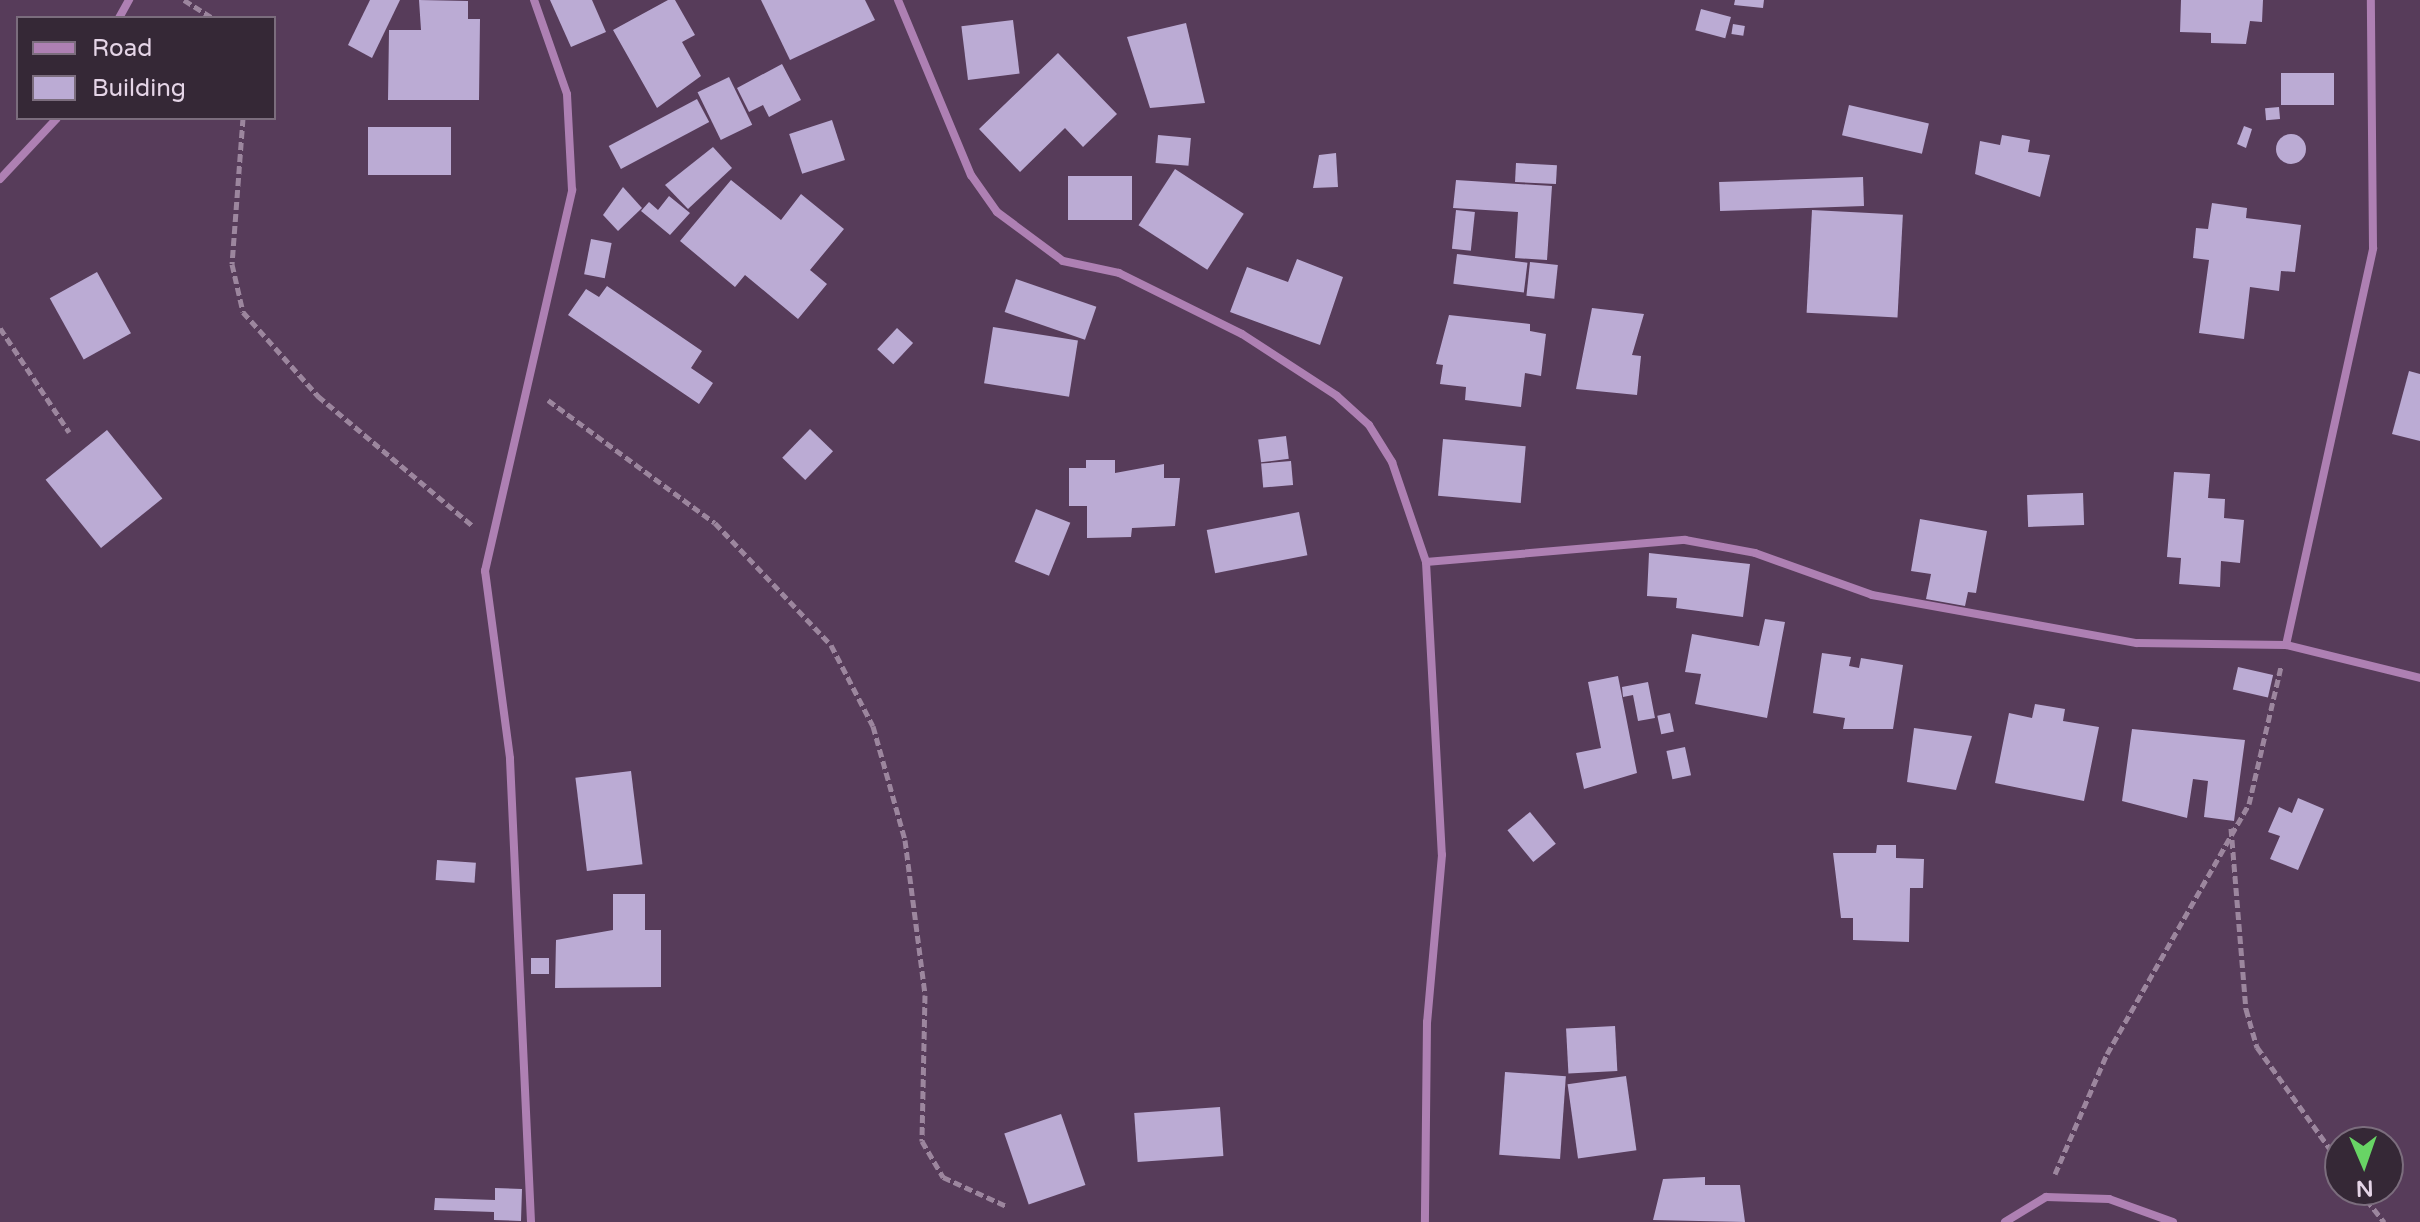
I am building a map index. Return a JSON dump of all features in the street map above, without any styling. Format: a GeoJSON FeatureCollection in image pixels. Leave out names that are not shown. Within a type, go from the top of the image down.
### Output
{"type":"FeatureCollection","features":[{"type":"Feature","properties":{"kind":"street"},"geometry":{"type":"LineString","coordinates":[[531,1222],[527,1012],[511,874],[510,758],[485,571],[489,539],[572,190],[567,94],[534,0]]}},
{"type":"Feature","properties":{"kind":"street"},"geometry":{"type":"LineString","coordinates":[[898,0],[971,175],[997,212],[1063,261],[1132,280],[1242,334],[1337,396],[1369,425],[1392,462],[1426,562],[1442,855],[1427,1022],[1425,1222]]}},
{"type":"Feature","properties":{"kind":"street"},"geometry":{"type":"LineString","coordinates":[[2286,645],[2373,248],[2371,0]]}},
{"type":"Feature","properties":{"kind":"street"},"geometry":{"type":"LineString","coordinates":[[0,179],[55,120]]}},
{"type":"Feature","properties":{"kind":"street"},"geometry":{"type":"LineString","coordinates":[[1426,562],[1685,540],[1755,553],[1872,595],[2137,643],[2286,645],[2420,678]]}},
{"type":"Feature","properties":{"kind":"street"},"geometry":{"type":"LineString","coordinates":[[2005,1222],[2046,1197],[2109,1199],[2173,1222]]}},
{"type":"Feature","properties":{"kind":"path"},"geometry":{"type":"LineString","coordinates":[[184,0],[210,16]]}},
{"type":"Feature","properties":{"kind":"path"},"geometry":{"type":"LineString","coordinates":[[243,120],[232,264],[243,312],[318,396],[489,539]]}},
{"type":"Feature","properties":{"kind":"path"},"geometry":{"type":"LineString","coordinates":[[0,328],[69,432]]}},
{"type":"Feature","properties":{"kind":"path"},"geometry":{"type":"LineString","coordinates":[[528,385],[715,523],[831,645],[873,726],[905,840],[925,995],[922,1141],[943,1177],[1006,1206]]}},
{"type":"Feature","properties":{"kind":"path"},"geometry":{"type":"LineString","coordinates":[[2046,1197],[2080,1107],[2097,1088],[2107,1054],[2231,827],[2249,804],[2286,645]]}},
{"type":"Feature","properties":{"kind":"path"},"geometry":{"type":"LineString","coordinates":[[2231,827],[2246,1009],[2257,1047],[2324,1141]]}},
{"type":"Feature","properties":{"kind":"path"},"geometry":{"type":"LineString","coordinates":[[2372,1206],[2384,1222]]}},
{"type":"Feature","properties":{"kind":"building"},"geometry":{"type":"Polygon","coordinates":[[[370,0],[400,0],[372,58],[348,45],[370,0]]]}},
{"type":"Feature","properties":{"kind":"building"},"geometry":{"type":"Polygon","coordinates":[[[419,0],[468,1],[468,19],[480,19],[479,100],[388,100],[389,30],[421,30],[419,0]]]}},
{"type":"Feature","properties":{"kind":"building"},"geometry":{"type":"Polygon","coordinates":[[[550,0],[592,0],[606,32],[571,47],[550,0]]]}},
{"type":"Feature","properties":{"kind":"building"},"geometry":{"type":"Polygon","coordinates":[[[668,0],[675,0],[695,35],[682,42],[701,76],[657,108],[613,30],[668,0]]]}},
{"type":"Feature","properties":{"kind":"building"},"geometry":{"type":"Polygon","coordinates":[[[761,0],[865,0],[875,20],[790,60],[761,0]]]}},
{"type":"Feature","properties":{"kind":"building"},"geometry":{"type":"Polygon","coordinates":[[[1735,0],[1764,0],[1763,8],[1734,5],[1735,0]]]}},
{"type":"Feature","properties":{"kind":"building"},"geometry":{"type":"Polygon","coordinates":[[[2181,0],[2263,0],[2262,22],[2250,21],[2246,44],[2211,43],[2211,33],[2180,32],[2181,0]]]}},
{"type":"Feature","properties":{"kind":"building"},"geometry":{"type":"Polygon","coordinates":[[[1701,9],[1731,17],[1725,38],[1695,30],[1701,9]]]}},
{"type":"Feature","properties":{"kind":"building"},"geometry":{"type":"Polygon","coordinates":[[[1013,20],[1020,74],[968,80],[961,26],[1013,20]]]}},
{"type":"Feature","properties":{"kind":"building"},"geometry":{"type":"Polygon","coordinates":[[[1186,23],[1205,103],[1150,108],[1127,37],[1186,23]]]}},
{"type":"Feature","properties":{"kind":"building"},"geometry":{"type":"Polygon","coordinates":[[[1733,24],[1745,26],[1743,36],[1731,34],[1733,24]]]}},
{"type":"Feature","properties":{"kind":"building"},"geometry":{"type":"Polygon","coordinates":[[[1058,53],[1117,114],[1083,147],[1065,128],[1020,172],[979,129],[1058,53]]]}},
{"type":"Feature","properties":{"kind":"building"},"geometry":{"type":"Polygon","coordinates":[[[782,64],[801,100],[769,117],[763,105],[749,112],[737,88],[782,64]]]}},
{"type":"Feature","properties":{"kind":"building"},"geometry":{"type":"Polygon","coordinates":[[[2281,73],[2334,73],[2334,105],[2281,105],[2281,73]]]}},
{"type":"Feature","properties":{"kind":"building"},"geometry":{"type":"Polygon","coordinates":[[[729,77],[752,125],[721,140],[698,92],[729,77]]]}},
{"type":"Feature","properties":{"kind":"building"},"geometry":{"type":"Polygon","coordinates":[[[697,99],[709,122],[621,169],[609,146],[697,99]]]}},
{"type":"Feature","properties":{"kind":"building"},"geometry":{"type":"Polygon","coordinates":[[[1849,105],[1929,123],[1922,154],[1842,135],[1849,105]]]}},
{"type":"Feature","properties":{"kind":"building"},"geometry":{"type":"Polygon","coordinates":[[[2279,107],[2280,119],[2266,120],[2265,108],[2279,107]]]}},
{"type":"Feature","properties":{"kind":"building"},"geometry":{"type":"Polygon","coordinates":[[[832,120],[845,160],[802,174],[789,134],[832,120]]]}},
{"type":"Feature","properties":{"kind":"building"},"geometry":{"type":"Polygon","coordinates":[[[2244,126],[2252,129],[2246,148],[2237,144],[2244,126]]]}},
{"type":"Feature","properties":{"kind":"building"},"geometry":{"type":"Polygon","coordinates":[[[368,127],[451,127],[451,175],[368,175],[368,127]]]}},
{"type":"Feature","properties":{"kind":"building"},"geometry":{"type":"Polygon","coordinates":[[[2291,134],[2297,135],[2305,143],[2305,155],[2297,163],[2291,164],[2285,163],[2277,155],[2276,149],[2277,143],[2285,135],[2291,134]]]}},
{"type":"Feature","properties":{"kind":"building"},"geometry":{"type":"Polygon","coordinates":[[[1158,135],[1191,138],[1188,166],[1156,163],[1158,135]]]}},
{"type":"Feature","properties":{"kind":"building"},"geometry":{"type":"Polygon","coordinates":[[[2002,135],[2030,140],[2028,152],[2050,155],[2040,197],[1975,174],[1980,141],[2000,145],[2002,135]]]}},
{"type":"Feature","properties":{"kind":"building"},"geometry":{"type":"Polygon","coordinates":[[[713,147],[732,168],[688,209],[665,185],[713,147]]]}},
{"type":"Feature","properties":{"kind":"building"},"geometry":{"type":"Polygon","coordinates":[[[1336,153],[1338,187],[1313,188],[1319,155],[1336,153]]]}},
{"type":"Feature","properties":{"kind":"building"},"geometry":{"type":"Polygon","coordinates":[[[1516,163],[1557,165],[1556,184],[1515,182],[1516,163]]]}},
{"type":"Feature","properties":{"kind":"building"},"geometry":{"type":"Polygon","coordinates":[[[1175,169],[1244,214],[1207,270],[1139,225],[1175,169]]]}},
{"type":"Feature","properties":{"kind":"building"},"geometry":{"type":"Polygon","coordinates":[[[1068,176],[1132,176],[1132,220],[1068,220],[1068,176]]]}},
{"type":"Feature","properties":{"kind":"building"},"geometry":{"type":"Polygon","coordinates":[[[1863,177],[1864,206],[1720,211],[1719,182],[1863,177]]]}},
{"type":"Feature","properties":{"kind":"building"},"geometry":{"type":"Polygon","coordinates":[[[731,180],[781,220],[801,194],[844,229],[810,270],[827,284],[798,319],[745,275],[735,287],[680,241],[731,180]]]}},
{"type":"Feature","properties":{"kind":"building"},"geometry":{"type":"Polygon","coordinates":[[[1456,180],[1552,186],[1547,260],[1515,258],[1518,212],[1453,208],[1456,180]]]}},
{"type":"Feature","properties":{"kind":"building"},"geometry":{"type":"Polygon","coordinates":[[[623,187],[642,208],[618,231],[603,215],[623,187]]]}},
{"type":"Feature","properties":{"kind":"building"},"geometry":{"type":"Polygon","coordinates":[[[669,196],[690,213],[670,235],[641,211],[649,202],[658,210],[669,196]]]}},
{"type":"Feature","properties":{"kind":"building"},"geometry":{"type":"Polygon","coordinates":[[[2212,203],[2247,208],[2246,218],[2301,225],[2295,272],[2281,271],[2279,291],[2250,287],[2244,339],[2199,333],[2209,260],[2193,258],[2196,228],[2208,229],[2212,203]]]}},
{"type":"Feature","properties":{"kind":"building"},"geometry":{"type":"Polygon","coordinates":[[[1456,210],[1475,212],[1471,251],[1452,249],[1456,210]]]}},
{"type":"Feature","properties":{"kind":"building"},"geometry":{"type":"Polygon","coordinates":[[[1812,210],[1903,215],[1897,318],[1807,313],[1812,210]]]}},
{"type":"Feature","properties":{"kind":"building"},"geometry":{"type":"Polygon","coordinates":[[[591,239],[612,243],[605,278],[584,274],[591,239]]]}},
{"type":"Feature","properties":{"kind":"building"},"geometry":{"type":"Polygon","coordinates":[[[1457,254],[1527,263],[1524,292],[1453,284],[1457,254]]]}},
{"type":"Feature","properties":{"kind":"building"},"geometry":{"type":"Polygon","coordinates":[[[1297,259],[1343,277],[1320,345],[1230,312],[1247,267],[1288,282],[1297,259]]]}},
{"type":"Feature","properties":{"kind":"building"},"geometry":{"type":"Polygon","coordinates":[[[1530,262],[1558,265],[1554,299],[1526,296],[1530,262]]]}},
{"type":"Feature","properties":{"kind":"building"},"geometry":{"type":"Polygon","coordinates":[[[97,272],[131,333],[84,359],[50,298],[97,272]]]}},
{"type":"Feature","properties":{"kind":"building"},"geometry":{"type":"Polygon","coordinates":[[[1016,279],[1096,307],[1085,340],[1005,312],[1016,279]]]}},
{"type":"Feature","properties":{"kind":"building"},"geometry":{"type":"Polygon","coordinates":[[[607,286],[702,351],[691,368],[713,383],[699,404],[568,315],[586,289],[599,297],[607,286]]]}},
{"type":"Feature","properties":{"kind":"building"},"geometry":{"type":"Polygon","coordinates":[[[1592,308],[1644,314],[1632,355],[1641,356],[1637,395],[1576,389],[1592,308]]]}},
{"type":"Feature","properties":{"kind":"building"},"geometry":{"type":"Polygon","coordinates":[[[1449,315],[1530,324],[1530,331],[1546,334],[1541,376],[1525,373],[1521,407],[1465,400],[1466,387],[1440,384],[1443,365],[1436,364],[1449,315]]]}},
{"type":"Feature","properties":{"kind":"building"},"geometry":{"type":"Polygon","coordinates":[[[993,327],[1078,340],[1069,397],[984,383],[993,327]]]}},
{"type":"Feature","properties":{"kind":"building"},"geometry":{"type":"Polygon","coordinates":[[[897,328],[913,343],[893,364],[877,349],[897,328]]]}},
{"type":"Feature","properties":{"kind":"building"},"geometry":{"type":"Polygon","coordinates":[[[2409,371],[2420,374],[2420,441],[2392,434],[2409,371]]]}},
{"type":"Feature","properties":{"kind":"building"},"geometry":{"type":"Polygon","coordinates":[[[810,429],[833,451],[805,480],[782,458],[810,429]]]}},
{"type":"Feature","properties":{"kind":"building"},"geometry":{"type":"Polygon","coordinates":[[[107,430],[162,498],[101,548],[46,480],[107,430]]]}},
{"type":"Feature","properties":{"kind":"building"},"geometry":{"type":"Polygon","coordinates":[[[1286,436],[1289,459],[1261,462],[1258,439],[1286,436]]]}},
{"type":"Feature","properties":{"kind":"building"},"geometry":{"type":"Polygon","coordinates":[[[1443,439],[1526,446],[1521,503],[1438,496],[1443,439]]]}},
{"type":"Feature","properties":{"kind":"building"},"geometry":{"type":"Polygon","coordinates":[[[1086,460],[1115,460],[1115,473],[1164,464],[1164,478],[1180,478],[1175,526],[1132,528],[1131,537],[1087,538],[1087,506],[1069,506],[1069,468],[1086,468],[1086,460]]]}},
{"type":"Feature","properties":{"kind":"building"},"geometry":{"type":"Polygon","coordinates":[[[1291,461],[1293,485],[1263,488],[1261,464],[1291,461]]]}},
{"type":"Feature","properties":{"kind":"building"},"geometry":{"type":"Polygon","coordinates":[[[2174,472],[2210,474],[2208,498],[2225,499],[2224,518],[2244,520],[2240,563],[2221,561],[2220,587],[2179,584],[2181,558],[2167,557],[2174,472]]]}},
{"type":"Feature","properties":{"kind":"building"},"geometry":{"type":"Polygon","coordinates":[[[2083,493],[2084,525],[2028,527],[2027,495],[2083,493]]]}},
{"type":"Feature","properties":{"kind":"building"},"geometry":{"type":"Polygon","coordinates":[[[1036,509],[1070,523],[1049,576],[1015,562],[1036,509]]]}},
{"type":"Feature","properties":{"kind":"building"},"geometry":{"type":"Polygon","coordinates":[[[1299,512],[1307,555],[1215,573],[1207,530],[1299,512]]]}},
{"type":"Feature","properties":{"kind":"building"},"geometry":{"type":"Polygon","coordinates":[[[1920,519],[1987,531],[1976,593],[1968,592],[1965,606],[1926,599],[1931,574],[1911,571],[1920,519]]]}},
{"type":"Feature","properties":{"kind":"building"},"geometry":{"type":"Polygon","coordinates":[[[1649,553],[1750,564],[1743,617],[1676,608],[1677,598],[1647,596],[1649,553]]]}},
{"type":"Feature","properties":{"kind":"building"},"geometry":{"type":"Polygon","coordinates":[[[1765,619],[1785,622],[1767,718],[1695,704],[1701,674],[1685,672],[1692,634],[1759,646],[1765,619]]]}},
{"type":"Feature","properties":{"kind":"building"},"geometry":{"type":"Polygon","coordinates":[[[1822,653],[1851,657],[1849,666],[1859,668],[1861,658],[1903,665],[1893,729],[1843,729],[1845,718],[1813,713],[1822,653]]]}},
{"type":"Feature","properties":{"kind":"building"},"geometry":{"type":"Polygon","coordinates":[[[2238,667],[2273,675],[2268,698],[2233,689],[2238,667]]]}},
{"type":"Feature","properties":{"kind":"building"},"geometry":{"type":"Polygon","coordinates":[[[1618,676],[1637,773],[1584,789],[1576,753],[1601,748],[1588,682],[1618,676]]]}},
{"type":"Feature","properties":{"kind":"building"},"geometry":{"type":"Polygon","coordinates":[[[1648,682],[1655,718],[1638,721],[1633,695],[1623,697],[1622,687],[1648,682]]]}},
{"type":"Feature","properties":{"kind":"building"},"geometry":{"type":"Polygon","coordinates":[[[2035,704],[2065,709],[2063,721],[2099,727],[2084,801],[1995,783],[2009,713],[2032,718],[2035,704]]]}},
{"type":"Feature","properties":{"kind":"building"},"geometry":{"type":"Polygon","coordinates":[[[1670,713],[1674,732],[1661,734],[1657,716],[1670,713]]]}},
{"type":"Feature","properties":{"kind":"building"},"geometry":{"type":"Polygon","coordinates":[[[1914,728],[1972,736],[1956,790],[1907,782],[1914,728]]]}},
{"type":"Feature","properties":{"kind":"building"},"geometry":{"type":"Polygon","coordinates":[[[2132,729],[2245,740],[2234,821],[2204,817],[2208,781],[2193,779],[2187,818],[2122,801],[2132,729]]]}},
{"type":"Feature","properties":{"kind":"building"},"geometry":{"type":"Polygon","coordinates":[[[1685,747],[1691,775],[1672,779],[1666,751],[1685,747]]]}},
{"type":"Feature","properties":{"kind":"building"},"geometry":{"type":"Polygon","coordinates":[[[631,771],[642,864],[587,871],[575,778],[631,771]]]}},
{"type":"Feature","properties":{"kind":"building"},"geometry":{"type":"Polygon","coordinates":[[[2298,798],[2324,809],[2298,870],[2270,859],[2280,836],[2268,832],[2279,807],[2292,813],[2298,798]]]}},
{"type":"Feature","properties":{"kind":"building"},"geometry":{"type":"Polygon","coordinates":[[[1530,812],[1556,844],[1533,862],[1507,830],[1530,812]]]}},
{"type":"Feature","properties":{"kind":"building"},"geometry":{"type":"Polygon","coordinates":[[[1877,845],[1896,845],[1896,858],[1924,859],[1923,888],[1910,888],[1909,942],[1853,940],[1853,918],[1841,918],[1833,853],[1876,853],[1877,845]]]}},
{"type":"Feature","properties":{"kind":"building"},"geometry":{"type":"Polygon","coordinates":[[[437,860],[476,863],[475,883],[436,880],[437,860]]]}},
{"type":"Feature","properties":{"kind":"building"},"geometry":{"type":"Polygon","coordinates":[[[613,894],[645,894],[645,930],[661,930],[661,987],[555,988],[556,940],[613,930],[613,894]]]}},
{"type":"Feature","properties":{"kind":"building"},"geometry":{"type":"Polygon","coordinates":[[[531,958],[549,958],[549,974],[531,974],[531,958]]]}},
{"type":"Feature","properties":{"kind":"building"},"geometry":{"type":"Polygon","coordinates":[[[1615,1026],[1617,1071],[1568,1074],[1566,1029],[1615,1026]]]}},
{"type":"Feature","properties":{"kind":"building"},"geometry":{"type":"Polygon","coordinates":[[[1505,1072],[1566,1076],[1560,1159],[1499,1155],[1505,1072]]]}},
{"type":"Feature","properties":{"kind":"building"},"geometry":{"type":"Polygon","coordinates":[[[1626,1076],[1636,1150],[1578,1158],[1568,1084],[1626,1076]]]}},
{"type":"Feature","properties":{"kind":"building"},"geometry":{"type":"Polygon","coordinates":[[[1220,1107],[1223,1156],[1138,1162],[1134,1113],[1220,1107]]]}},
{"type":"Feature","properties":{"kind":"building"},"geometry":{"type":"Polygon","coordinates":[[[1061,1114],[1085,1185],[1029,1204],[1004,1134],[1061,1114]]]}},
{"type":"Feature","properties":{"kind":"building"},"geometry":{"type":"Polygon","coordinates":[[[1705,1177],[1705,1185],[1740,1185],[1745,1222],[1653,1220],[1663,1179],[1705,1177]]]}},
{"type":"Feature","properties":{"kind":"building"},"geometry":{"type":"Polygon","coordinates":[[[495,1188],[522,1189],[521,1221],[494,1220],[494,1212],[434,1210],[435,1198],[495,1200],[495,1188]]]}}]}
